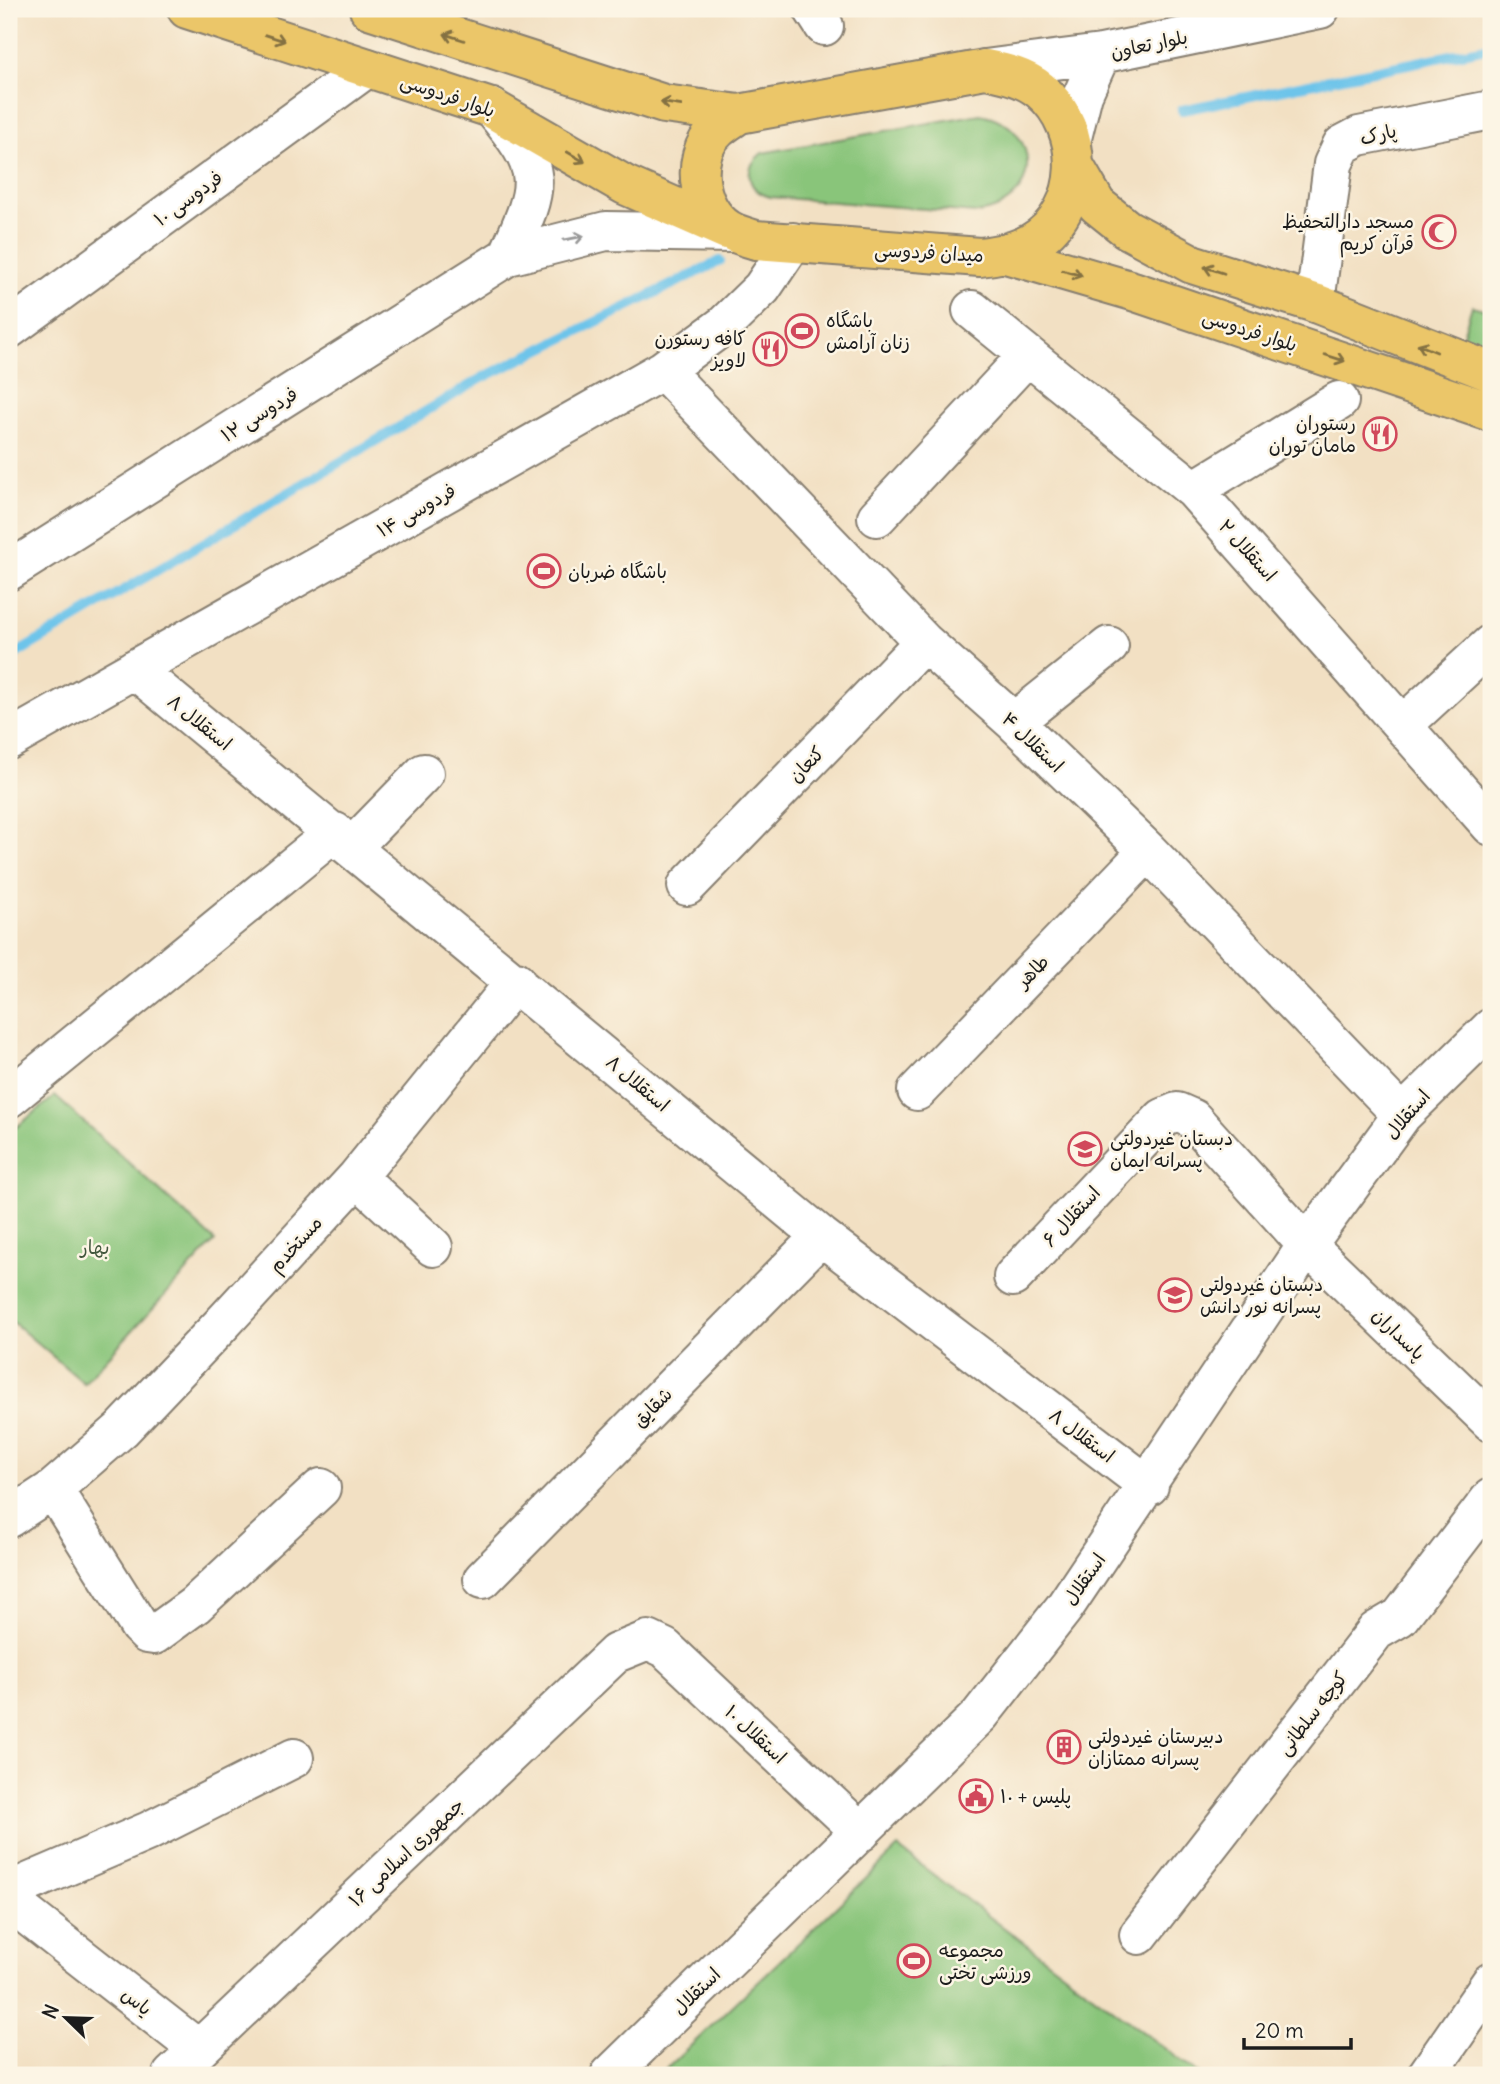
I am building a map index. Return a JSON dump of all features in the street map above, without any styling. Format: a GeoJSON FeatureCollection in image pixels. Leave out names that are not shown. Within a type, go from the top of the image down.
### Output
{"type":"FeatureCollection","features":[{"type":"Feature","properties":{"kind":"main road","name":"بلوار فردوسی"},"geometry":{"type":"LineString","coordinates":[[187,9],[491,108],[625,185],[733,233]]}},
{"type":"Feature","properties":{"kind":"main road"},"geometry":{"type":"LineString","coordinates":[[369,9],[639,97],[664,104],[739,114],[985,69],[1014,75],[1040,89],[1059,111],[1073,153],[1097,205],[1127,229],[1192,264],[1315,303],[1491,372]]}},
{"type":"Feature","properties":{"kind":"main road"},"geometry":{"type":"LineString","coordinates":[[733,233],[712,214],[700,187],[701,157],[715,131],[739,114]]}},
{"type":"Feature","properties":{"kind":"main road","name":"میدان فردوسی"},"geometry":{"type":"LineString","coordinates":[[733,233],[756,240],[980,257],[1006,254],[1033,242],[1055,222],[1069,196],[1073,153]]}},
{"type":"Feature","properties":{"kind":"main road","name":"بلوار فردوسی"},"geometry":{"type":"LineString","coordinates":[[1006,254],[1133,291],[1491,412]]}},
{"type":"Feature","properties":{"kind":"street","name":"بلوار تعاون"},"geometry":{"type":"LineString","coordinates":[[985,69],[1101,54],[1321,9]]}},
{"type":"Feature","properties":{"kind":"street"},"geometry":{"type":"LineString","coordinates":[[1073,153],[1083,94],[1101,54]]}},
{"type":"Feature","properties":{"kind":"street","name":"فردوسی ۱۰"},"geometry":{"type":"LineString","coordinates":[[9,329],[367,68]]}},
{"type":"Feature","properties":{"kind":"street"},"geometry":{"type":"LineString","coordinates":[[491,108],[521,143],[534,172],[530,207],[508,256]]}},
{"type":"Feature","properties":{"kind":"street","name":"پارک"},"geometry":{"type":"LineString","coordinates":[[1315,303],[1333,164],[1342,145],[1359,136],[1491,110]]}},
{"type":"Feature","properties":{"kind":"street","name":"فردوسی ۱۲"},"geometry":{"type":"LineString","coordinates":[[9,570],[508,256],[606,231],[733,233]]}},
{"type":"Feature","properties":{"kind":"street","name":"فردوسی ۱۴"},"geometry":{"type":"LineString","coordinates":[[9,740],[663,370],[724,325],[762,288],[793,242]]}},
{"type":"Feature","properties":{"kind":"street","name":"استقلال ۲"},"geometry":{"type":"LineString","coordinates":[[972,310],[1194,490],[1404,724],[1491,826]]}},
{"type":"Feature","properties":{"kind":"street"},"geometry":{"type":"LineString","coordinates":[[877,517],[1027,356]]}},
{"type":"Feature","properties":{"kind":"street","name":"استقلال ۴"},"geometry":{"type":"LineString","coordinates":[[663,370],[924,642],[1014,722],[1147,851],[1402,1115]]}},
{"type":"Feature","properties":{"kind":"street"},"geometry":{"type":"LineString","coordinates":[[1194,490],[1339,401]]}},
{"type":"Feature","properties":{"kind":"street","name":"کنعان"},"geometry":{"type":"LineString","coordinates":[[687,886],[924,642]]}},
{"type":"Feature","properties":{"kind":"street"},"geometry":{"type":"LineString","coordinates":[[1404,724],[1491,644]]}},
{"type":"Feature","properties":{"kind":"street"},"geometry":{"type":"LineString","coordinates":[[1014,722],[1109,646]]}},
{"type":"Feature","properties":{"kind":"street","name":"استقلال ۸"},"geometry":{"type":"LineString","coordinates":[[134,669],[516,981],[821,1236],[1149,1486]]}},
{"type":"Feature","properties":{"kind":"street"},"geometry":{"type":"LineString","coordinates":[[9,1098],[424,773]]}},
{"type":"Feature","properties":{"kind":"street","name":"طاهر"},"geometry":{"type":"LineString","coordinates":[[917,1091],[1147,851]]}},
{"type":"Feature","properties":{"kind":"street","name":"مستخدم"},"geometry":{"type":"LineString","coordinates":[[9,1518],[53,1489],[122,1429],[357,1177],[516,981]]}},
{"type":"Feature","properties":{"kind":"street","name":"استقلال"},"geometry":{"type":"LineString","coordinates":[[610,2075],[980,1715],[1064,1608],[1149,1486],[1307,1245],[1402,1115],[1491,1028]]}},
{"type":"Feature","properties":{"kind":"street","name":"استقلال ۶"},"geometry":{"type":"LineString","coordinates":[[1013,1278],[1163,1118],[1177,1112],[1193,1119],[1307,1245]]}},
{"type":"Feature","properties":{"kind":"street"},"geometry":{"type":"LineString","coordinates":[[357,1177],[433,1247]]}},
{"type":"Feature","properties":{"kind":"street","name":"شقایق"},"geometry":{"type":"LineString","coordinates":[[483,1579],[821,1236]]}},
{"type":"Feature","properties":{"kind":"street","name":"پاسداران"},"geometry":{"type":"LineString","coordinates":[[1307,1245],[1491,1422]]}},
{"type":"Feature","properties":{"kind":"street"},"geometry":{"type":"LineString","coordinates":[[53,1489],[139,1626],[146,1634],[154,1635],[195,1605],[321,1488]]}},
{"type":"Feature","properties":{"kind":"street","name":"کوچه سلطانی"},"geometry":{"type":"LineString","coordinates":[[1139,1935],[1376,1631],[1400,1617],[1491,1498]]}},
{"type":"Feature","properties":{"kind":"street","name":"استقلال ۱۰"},"geometry":{"type":"LineString","coordinates":[[648,1640],[665,1648],[861,1832]]}},
{"type":"Feature","properties":{"kind":"street","name":"جمهوری اسلامی ۱۶"},"geometry":{"type":"LineString","coordinates":[[185,2062],[616,1653],[648,1640]]}},
{"type":"Feature","properties":{"kind":"street"},"geometry":{"type":"LineString","coordinates":[[9,1891],[149,1831],[294,1758]]}},
{"type":"Feature","properties":{"kind":"street","name":"یاس"},"geometry":{"type":"LineString","coordinates":[[9,1901],[185,2062]]}},
{"type":"Feature","properties":{"kind":"street"},"geometry":{"type":"LineString","coordinates":[[1427,2075],[1491,1982]]}},
{"type":"Feature","properties":{"kind":"green space"},"geometry":{"type":"Polygon","coordinates":[[[980,114],[1001,121],[1016,134],[1025,149],[1027,165],[1023,182],[1014,196],[998,207],[976,213],[770,197],[756,189],[750,178],[752,165],[762,153],[980,114]]]}},
{"type":"Feature","properties":{"kind":"green space"},"geometry":{"type":"Polygon","coordinates":[[[1472,306],[1491,311],[1491,348],[1462,338],[1472,306]]]}},
{"type":"Feature","properties":{"kind":"green space","name":"بهار"},"geometry":{"type":"Polygon","coordinates":[[[55,1096],[215,1241],[84,1383],[9,1319],[9,1133],[55,1096]]]}},
{"type":"Feature","properties":{"kind":"green space","name":"مجموعه ورزشی تختی"},"geometry":{"type":"Polygon","coordinates":[[[898,1848],[1200,2075],[660,2075],[898,1848]]]}},
{"type":"Feature","properties":{"kind":"waterway"},"geometry":{"type":"LineString","coordinates":[[1182,110],[1491,47]]}},
{"type":"Feature","properties":{"kind":"waterway"},"geometry":{"type":"LineString","coordinates":[[9,658],[482,378],[720,261]]}},
{"type":"Feature","properties":{"kind":"place","name":"مسجد دارالتحفیظ قرآن کریم"},"geometry":{"type":"Point","coordinates":[1439,232]}},
{"type":"Feature","properties":{"kind":"place","name":"باشگاه زنان آرامش"},"geometry":{"type":"Point","coordinates":[802,331]}},
{"type":"Feature","properties":{"kind":"place","name":"کافه رستورن لاویز"},"geometry":{"type":"Point","coordinates":[770,349]}},
{"type":"Feature","properties":{"kind":"place","name":"رستوران مامان توران"},"geometry":{"type":"Point","coordinates":[1380,434]}},
{"type":"Feature","properties":{"kind":"place","name":"باشگاه ضربان"},"geometry":{"type":"Point","coordinates":[544,571]}},
{"type":"Feature","properties":{"kind":"place","name":"دبستان غیردولتی پسرانه ایمان"},"geometry":{"type":"Point","coordinates":[1085,1149]}},
{"type":"Feature","properties":{"kind":"place","name":"دبستان غیردولتی پسرانه نور دانش"},"geometry":{"type":"Point","coordinates":[1175,1295]}},
{"type":"Feature","properties":{"kind":"place","name":"دبیرستان غیردولتی پسرانه ممتازان"},"geometry":{"type":"Point","coordinates":[1064,1747]}},
{"type":"Feature","properties":{"kind":"place","name":"پلیس + ۱۰"},"geometry":{"type":"Point","coordinates":[976,1796]}},
{"type":"Feature","properties":{"kind":"place","name":"مجموعه ورزشی تختی"},"geometry":{"type":"Point","coordinates":[914,1961]}}]}
